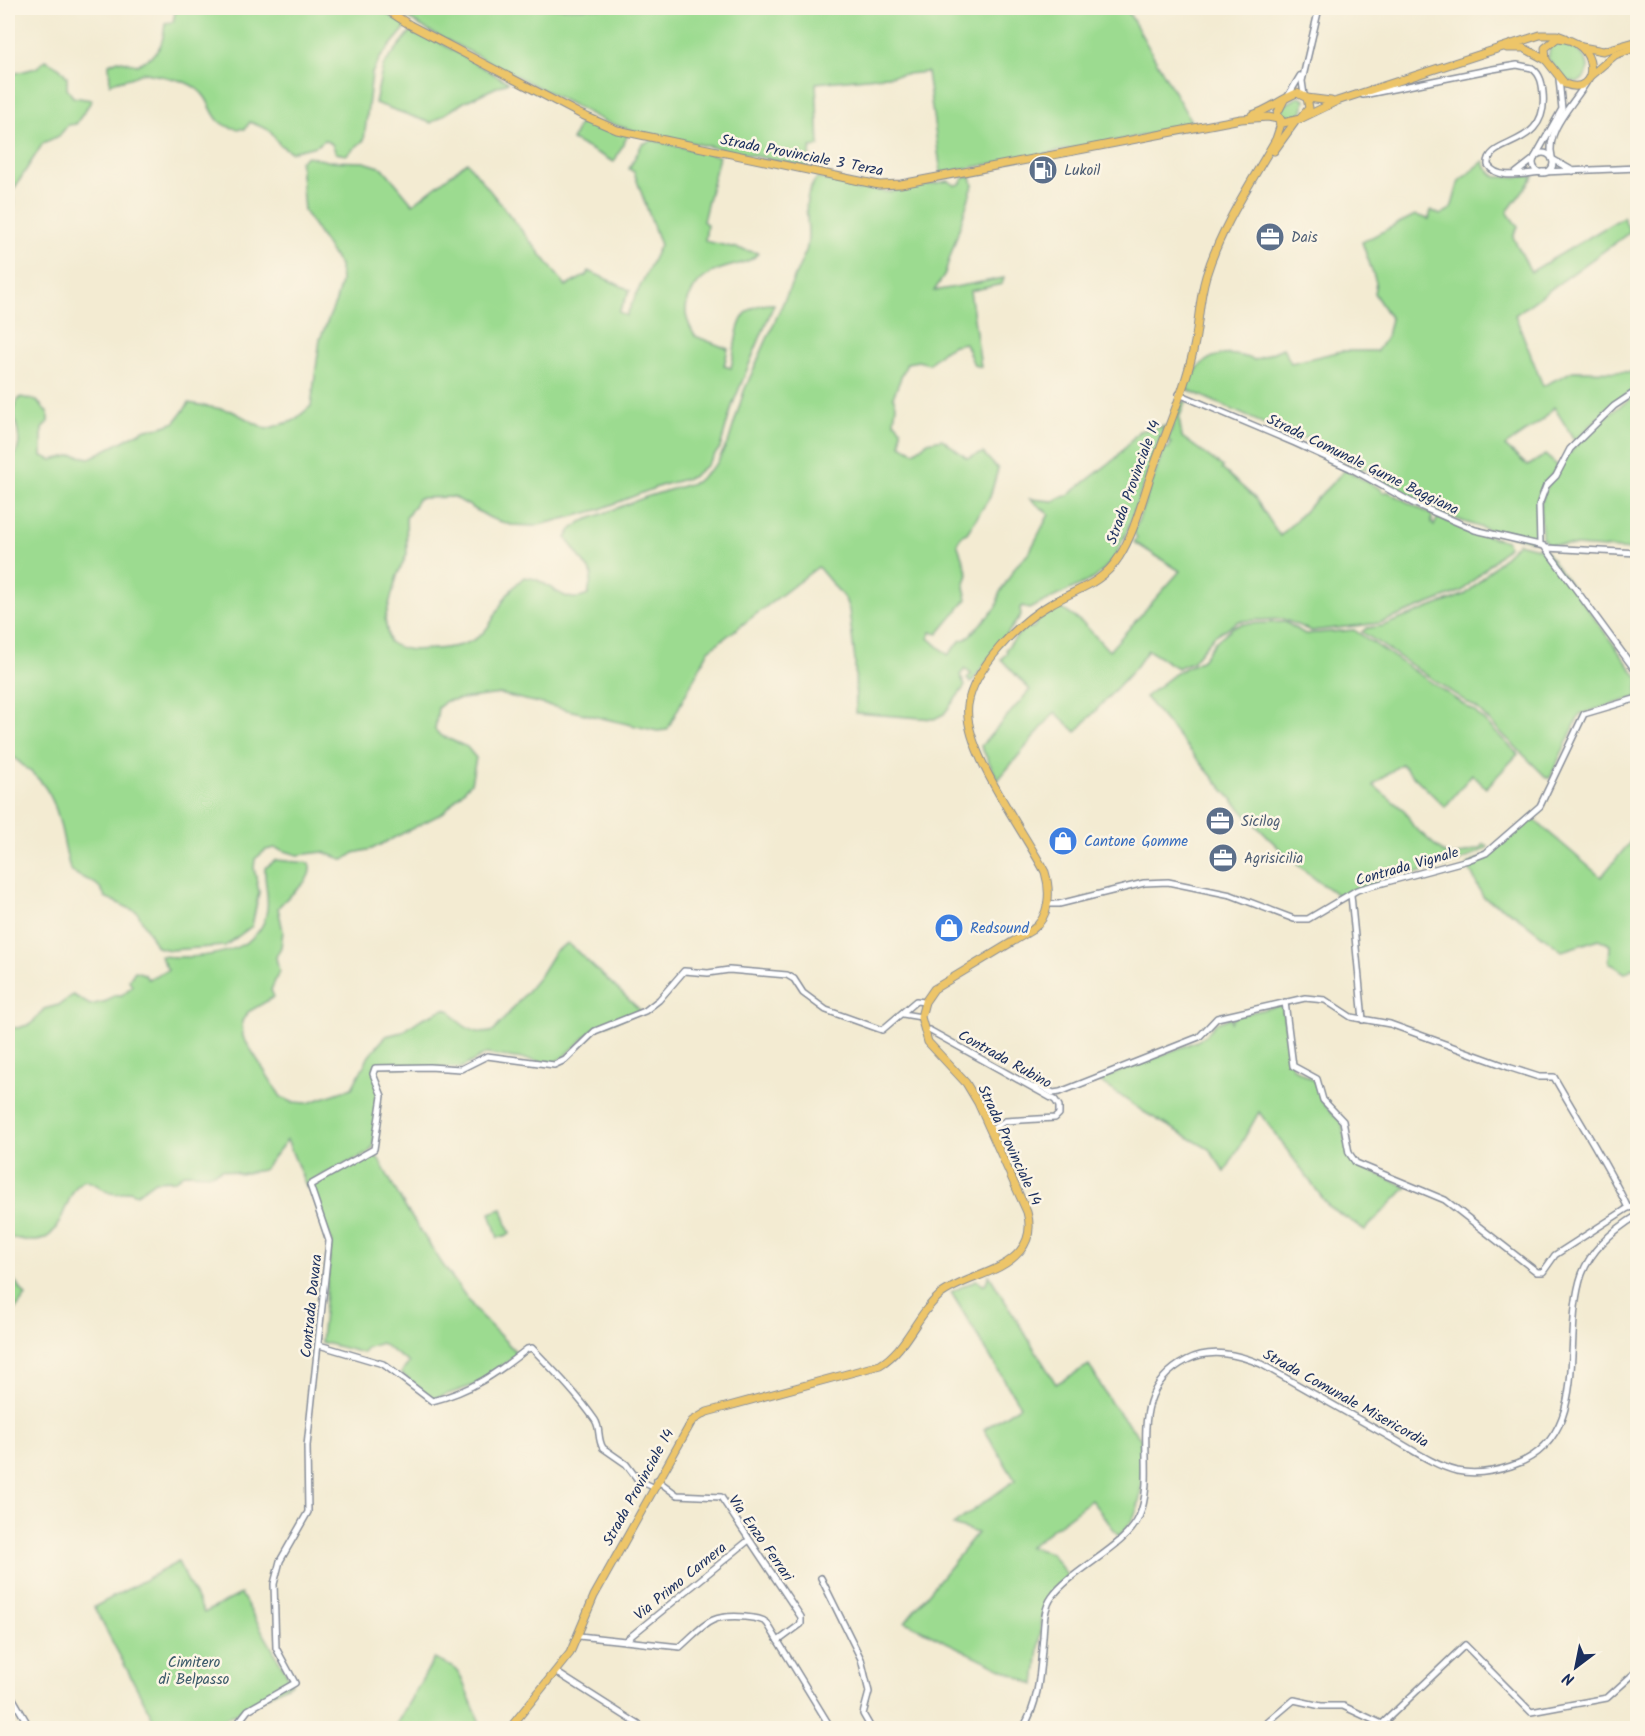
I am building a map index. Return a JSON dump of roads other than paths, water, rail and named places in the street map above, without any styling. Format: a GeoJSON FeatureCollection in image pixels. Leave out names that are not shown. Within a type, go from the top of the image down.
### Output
{"type":"FeatureCollection","features":[{"type":"Feature","properties":{"kind":"main road","name":"Strada Provinciale 3 Terza"},"geometry":{"type":"LineString","coordinates":[[384,8],[410,25],[611,128],[873,184],[901,184],[1241,119]]}},
{"type":"Feature","properties":{"kind":"main road"},"geometry":{"type":"LineString","coordinates":[[1241,119],[1268,117],[1288,123],[1336,101],[1540,34],[1557,35],[1582,47],[1603,51],[1638,41]]}},
{"type":"Feature","properties":{"kind":"main road"},"geometry":{"type":"LineString","coordinates":[[1565,39],[1557,38],[1548,44],[1544,54],[1559,79],[1571,87],[1578,86],[1615,55],[1638,47]]}},
{"type":"Feature","properties":{"kind":"main road"},"geometry":{"type":"LineString","coordinates":[[1582,47],[1592,65],[1589,78]]}},
{"type":"Feature","properties":{"kind":"main road"},"geometry":{"type":"LineString","coordinates":[[1499,48],[1524,48],[1546,60]]}},
{"type":"Feature","properties":{"kind":"main road"},"geometry":{"type":"LineString","coordinates":[[1241,119],[1275,106],[1297,93],[1320,102],[1336,101]]}},
{"type":"Feature","properties":{"kind":"main road"},"geometry":{"type":"LineString","coordinates":[[1250,185],[1309,108],[1305,96]]}},
{"type":"Feature","properties":{"kind":"main road"},"geometry":{"type":"LineString","coordinates":[[1250,185],[1276,139],[1280,127],[1278,107],[1286,99]]}},
{"type":"Feature","properties":{"kind":"main road","name":"Strada Provinciale 14"},"geometry":{"type":"LineString","coordinates":[[1047,904],[1045,872],[980,756],[968,721],[968,703],[980,677],[1011,634],[1044,607],[1098,581],[1117,560],[1128,537],[1179,394],[1194,346],[1201,294],[1210,264],[1225,229],[1250,185]]}},
{"type":"Feature","properties":{"kind":"main road"},"geometry":{"type":"LineString","coordinates":[[921,1017],[925,1002],[934,989],[1038,925],[1045,916],[1047,904]]}},
{"type":"Feature","properties":{"kind":"main road","name":"Strada Provinciale 14"},"geometry":{"type":"LineString","coordinates":[[510,1728],[556,1672],[579,1636],[594,1596],[688,1425],[697,1416],[880,1365],[896,1352],[937,1298],[1018,1254],[1029,1234],[1029,1220],[991,1130],[972,1092],[928,1042],[921,1017]]}},
{"type":"Feature","properties":{"kind":"street"},"geometry":{"type":"LineString","coordinates":[[1305,96],[1302,81],[1319,8]]}},
{"type":"Feature","properties":{"kind":"street"},"geometry":{"type":"LineString","coordinates":[[1346,98],[1517,65],[1532,68],[1540,76],[1544,99],[1540,121],[1535,129],[1523,137],[1494,151],[1488,160],[1490,169],[1497,173],[1515,174],[1638,168]]}},
{"type":"Feature","properties":{"kind":"street"},"geometry":{"type":"LineString","coordinates":[[1286,99],[1305,66]]}},
{"type":"Feature","properties":{"kind":"street"},"geometry":{"type":"LineString","coordinates":[[1542,172],[1552,167],[1550,145],[1554,132],[1589,78]]}},
{"type":"Feature","properties":{"kind":"street"},"geometry":{"type":"LineString","coordinates":[[1542,172],[1534,166],[1535,158],[1562,109],[1559,79]]}},
{"type":"Feature","properties":{"kind":"street"},"geometry":{"type":"LineString","coordinates":[[1515,174],[1543,153],[1563,167],[1577,171]]}},
{"type":"Feature","properties":{"kind":"street"},"geometry":{"type":"LineString","coordinates":[[1638,390],[1614,406],[1570,449],[1556,476],[1546,486],[1539,505],[1540,544],[1546,548],[1638,674]]}},
{"type":"Feature","properties":{"kind":"street","name":"Strada Comunale Gurne Baggiana"},"geometry":{"type":"LineString","coordinates":[[1179,394],[1341,464],[1413,503],[1475,531],[1540,544]]}},
{"type":"Feature","properties":{"kind":"street"},"geometry":{"type":"LineString","coordinates":[[1546,548],[1638,553]]}},
{"type":"Feature","properties":{"kind":"street","name":"Contrada Vignale"},"geometry":{"type":"LineString","coordinates":[[1047,904],[1059,904],[1144,883],[1168,882],[1232,896],[1302,920],[1317,915],[1351,895],[1375,885],[1468,860],[1486,852],[1540,806],[1584,714],[1638,698]]}},
{"type":"Feature","properties":{"kind":"street"},"geometry":{"type":"LineString","coordinates":[[1351,895],[1363,1020]]}},
{"type":"Feature","properties":{"kind":"street","name":"Contrada Davara"},"geometry":{"type":"LineString","coordinates":[[234,1728],[248,1710],[295,1683],[276,1648],[274,1584],[280,1561],[308,1512],[307,1446],[329,1241],[310,1192],[310,1185],[368,1155],[374,1149],[381,1103],[374,1074],[378,1066],[461,1069],[487,1056],[547,1066],[560,1063],[595,1031],[645,1011],[659,1000],[680,974],[689,970],[708,973],[729,970],[787,975],[794,979],[803,993],[826,1010],[882,1030],[916,1001],[925,1002]]}},
{"type":"Feature","properties":{"kind":"street"},"geometry":{"type":"LineString","coordinates":[[1034,1088],[1039,1085],[1053,1093],[1059,1092],[1193,1040],[1207,1031],[1217,1018],[1305,998],[1325,1000],[1351,1017],[1400,1027],[1530,1074],[1554,1077],[1572,1110],[1588,1132],[1628,1208]]}},
{"type":"Feature","properties":{"kind":"street"},"geometry":{"type":"LineString","coordinates":[[1285,1002],[1293,1066],[1317,1079],[1323,1100],[1343,1121],[1349,1153],[1356,1163],[1445,1200],[1537,1272],[1543,1272],[1555,1255],[1628,1208],[1638,1206]]}},
{"type":"Feature","properties":{"kind":"street"},"geometry":{"type":"LineString","coordinates":[[903,1014],[921,1017]]}},
{"type":"Feature","properties":{"kind":"street","name":"Contrada Rubino"},"geometry":{"type":"LineString","coordinates":[[929,1030],[1055,1100],[1059,1106],[1057,1116],[1005,1121],[991,1130]]}},
{"type":"Feature","properties":{"kind":"street","name":"Strada Comunale Misericordia"},"geometry":{"type":"LineString","coordinates":[[1023,1728],[1036,1701],[1044,1620],[1049,1602],[1059,1590],[1125,1534],[1140,1514],[1148,1409],[1154,1392],[1168,1373],[1197,1356],[1215,1353],[1238,1355],[1261,1364],[1443,1466],[1481,1473],[1520,1463],[1545,1445],[1557,1429],[1564,1408],[1570,1387],[1576,1307],[1584,1270],[1603,1242],[1638,1215]]}},
{"type":"Feature","properties":{"kind":"street"},"geometry":{"type":"LineString","coordinates":[[319,1345],[383,1364],[432,1401],[474,1388],[527,1349],[532,1348],[580,1398],[597,1424],[603,1448],[626,1464],[638,1480],[653,1487]]}},
{"type":"Feature","properties":{"kind":"street","name":"Via Enzo Ferrari"},"geometry":{"type":"LineString","coordinates":[[657,1480],[676,1495],[721,1497],[801,1617],[801,1624],[778,1641]]}},
{"type":"Feature","properties":{"kind":"street","name":"Via Primo Carnera"},"geometry":{"type":"LineString","coordinates":[[625,1641],[749,1540]]}},
{"type":"Feature","properties":{"kind":"street"},"geometry":{"type":"LineString","coordinates":[[821,1578],[861,1659],[869,1692],[869,1701],[863,1714],[872,1728]]}},
{"type":"Feature","properties":{"kind":"street"},"geometry":{"type":"LineString","coordinates":[[579,1636],[680,1647],[697,1629],[724,1615],[764,1620],[831,1728]]}},
{"type":"Feature","properties":{"kind":"street"},"geometry":{"type":"LineString","coordinates":[[1261,1728],[1294,1700],[1322,1706],[1343,1706],[1382,1724],[1465,1645],[1531,1712],[1607,1698],[1638,1670]]}},
{"type":"Feature","properties":{"kind":"street"},"geometry":{"type":"LineString","coordinates":[[556,1672],[644,1728]]}},
{"type":"Feature","properties":{"kind":"street"},"geometry":{"type":"LineString","coordinates":[[8,1690],[30,1728]]}},
{"type":"Feature","properties":{"kind":"place","name":"Lukoil"},"geometry":{"type":"Point","coordinates":[1043,170]}},
{"type":"Feature","properties":{"kind":"place","name":"Dais"},"geometry":{"type":"Point","coordinates":[1270,237]}},
{"type":"Feature","properties":{"kind":"place","name":"Sicilog"},"geometry":{"type":"Point","coordinates":[1220,821]}},
{"type":"Feature","properties":{"kind":"place","name":"Cantone Gomme"},"geometry":{"type":"Point","coordinates":[1063,841]}},
{"type":"Feature","properties":{"kind":"place","name":"Agrisicilia"},"geometry":{"type":"Point","coordinates":[1223,858]}},
{"type":"Feature","properties":{"kind":"place","name":"Redsound"},"geometry":{"type":"Point","coordinates":[949,928]}},
{"type":"Feature","properties":{"kind":"park label","name":"Cimitero di Belpasso"},"geometry":{"type":"Point","coordinates":[194,1670]}}]}
